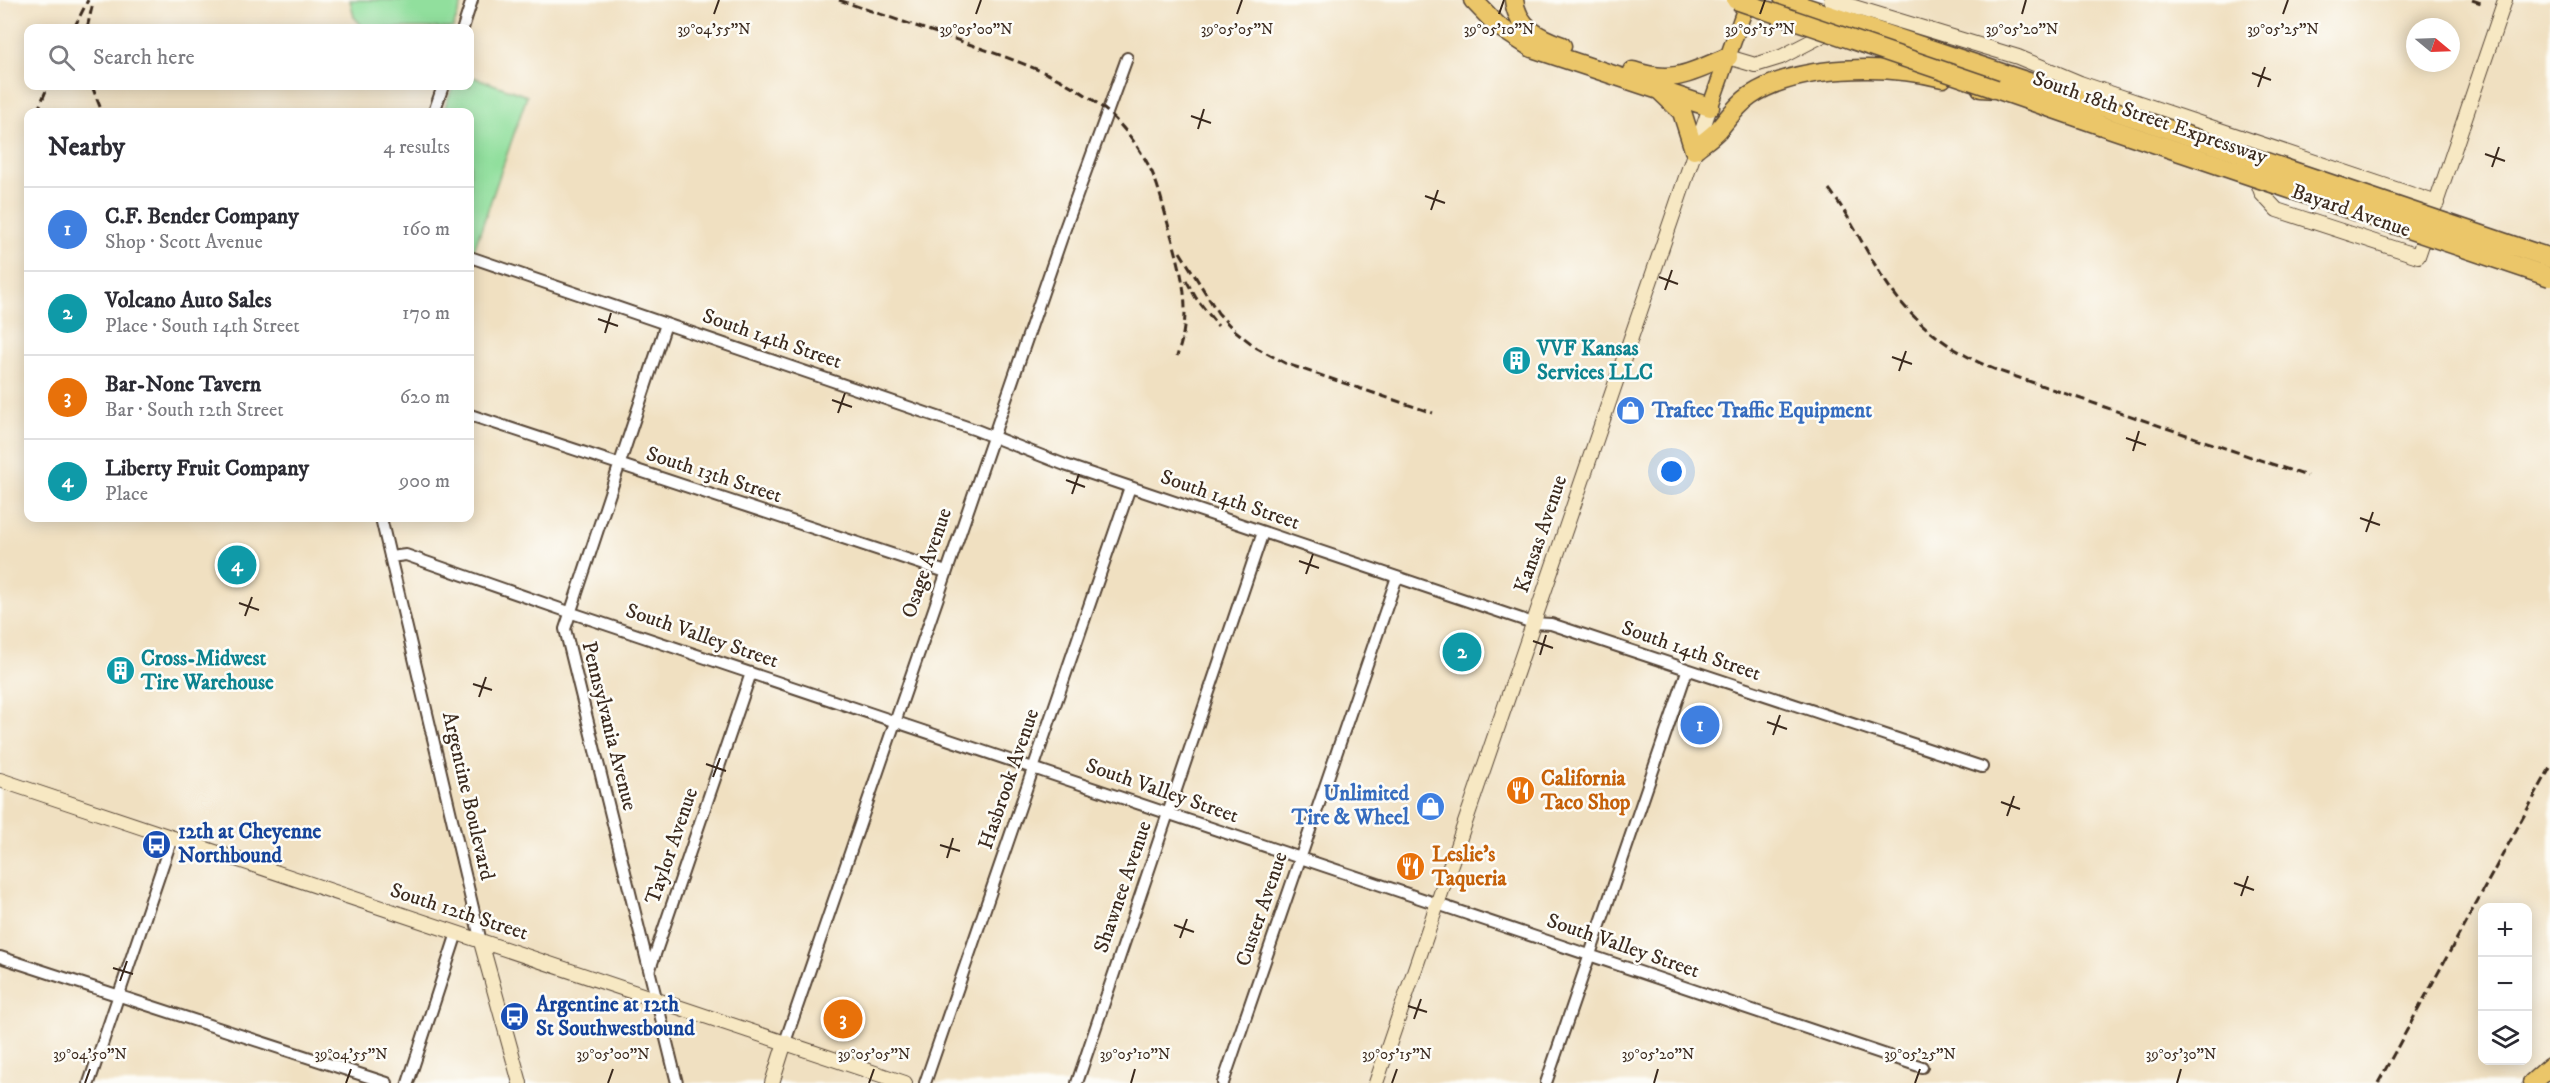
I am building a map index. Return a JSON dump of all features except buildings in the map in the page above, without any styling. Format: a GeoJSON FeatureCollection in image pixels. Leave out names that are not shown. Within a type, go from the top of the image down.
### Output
{"type":"FeatureCollection","features":[{"type":"Feature","properties":{"kind":"highway"},"geometry":{"type":"LineString","coordinates":[[1473,0],[1498,26],[1532,48],[1710,107]]}},
{"type":"Feature","properties":{"kind":"highway"},"geometry":{"type":"LineString","coordinates":[[1514,0],[1520,19],[1528,29],[1542,39],[1646,76],[1682,77],[1728,57]]}},
{"type":"Feature","properties":{"kind":"highway","name":"South 18th Street Expressway"},"geometry":{"type":"LineString","coordinates":[[1736,0],[2550,277]]}},
{"type":"Feature","properties":{"kind":"highway","name":"South 18th Street Expressway"},"geometry":{"type":"LineString","coordinates":[[1784,0],[2550,258]]}},
{"type":"Feature","properties":{"kind":"highway"},"geometry":{"type":"LineString","coordinates":[[1660,91],[1682,112],[1694,150],[1718,131],[1733,110],[1751,95],[1795,78],[1852,70],[1923,73],[1976,87],[1996,89]]}},
{"type":"Feature","properties":{"kind":"highway"},"geometry":{"type":"LineString","coordinates":[[2532,1083],[2550,1067]]}},
{"type":"Feature","properties":{"kind":"main road","name":"Kansas Avenue"},"geometry":{"type":"LineString","coordinates":[[1710,107],[1749,0]]}},
{"type":"Feature","properties":{"kind":"street"},"geometry":{"type":"LineString","coordinates":[[464,24],[472,0]]}},
{"type":"Feature","properties":{"kind":"street"},"geometry":{"type":"LineString","coordinates":[[1831,0],[2018,57],[2080,83],[2437,203]]}},
{"type":"Feature","properties":{"kind":"street","name":"Bayard Avenue"},"geometry":{"type":"LineString","coordinates":[[1728,57],[1755,65],[1781,57],[1834,29],[2255,175],[2262,195],[2277,210],[2418,256],[2505,0]]}},
{"type":"Feature","properties":{"kind":"street","name":"Osage Avenue"},"geometry":{"type":"LineString","coordinates":[[772,1083],[1063,234],[1127,58]]}},
{"type":"Feature","properties":{"kind":"street"},"geometry":{"type":"LineString","coordinates":[[435,108],[442,90]]}},
{"type":"Feature","properties":{"kind":"street","name":"Kansas Avenue"},"geometry":{"type":"LineString","coordinates":[[1376,1083],[1710,107]]}},
{"type":"Feature","properties":{"kind":"street","name":"South 14th Street"},"geometry":{"type":"LineString","coordinates":[[474,258],[994,437],[1065,465],[1396,577],[1533,623],[1551,624],[1982,767]]}},
{"type":"Feature","properties":{"kind":"street","name":"Pennsylvania Avenue"},"geometry":{"type":"LineString","coordinates":[[650,969],[565,629],[666,324]]}},
{"type":"Feature","properties":{"kind":"street","name":"South 13th Street"},"geometry":{"type":"LineString","coordinates":[[474,416],[946,572]]}},
{"type":"Feature","properties":{"kind":"street","name":"Hasbrook Avenue"},"geometry":{"type":"LineString","coordinates":[[925,1083],[1130,487]]}},
{"type":"Feature","properties":{"kind":"street","name":"Argentine Boulevard"},"geometry":{"type":"LineString","coordinates":[[382,522],[481,942],[520,1083]]}},
{"type":"Feature","properties":{"kind":"street","name":"Shawnee Avenue"},"geometry":{"type":"LineString","coordinates":[[1077,1083],[1263,532]]}},
{"type":"Feature","properties":{"kind":"street","name":"South Valley Street"},"geometry":{"type":"LineString","coordinates":[[390,557],[405,555],[1922,1067]]}},
{"type":"Feature","properties":{"kind":"street","name":"Custer Avenue"},"geometry":{"type":"LineString","coordinates":[[1223,1083],[1396,577]]}},
{"type":"Feature","properties":{"kind":"street"},"geometry":{"type":"LineString","coordinates":[[1546,1083],[1687,671]]}},
{"type":"Feature","properties":{"kind":"street","name":"Taylor Avenue"},"geometry":{"type":"LineString","coordinates":[[650,969],[752,673]]}},
{"type":"Feature","properties":{"kind":"street","name":"South 12th Street"},"geometry":{"type":"LineString","coordinates":[[0,780],[905,1083]]}},
{"type":"Feature","properties":{"kind":"street"},"geometry":{"type":"LineString","coordinates":[[90,1083],[172,838]]}},
{"type":"Feature","properties":{"kind":"street"},"geometry":{"type":"LineString","coordinates":[[408,1083],[457,933]]}},
{"type":"Feature","properties":{"kind":"street"},"geometry":{"type":"LineString","coordinates":[[0,957],[387,1083]]}},
{"type":"Feature","properties":{"kind":"street"},"geometry":{"type":"LineString","coordinates":[[650,969],[677,1083]]}},
{"type":"Feature","properties":{"kind":"green space"},"geometry":{"type":"Polygon","coordinates":[[[350,0],[463,0],[454,24],[360,24],[354,17],[350,0]]]}},
{"type":"Feature","properties":{"kind":"green space"},"geometry":{"type":"Polygon","coordinates":[[[474,77],[527,96],[474,250],[474,108],[445,108],[451,90],[474,90],[474,77]]]}},
{"type":"Feature","properties":{"kind":"railway"},"geometry":{"type":"LineString","coordinates":[[76,24],[88,0]]}},
{"type":"Feature","properties":{"kind":"railway"},"geometry":{"type":"LineString","coordinates":[[839,0],[1025,64],[1074,88],[1096,102],[1116,121],[1135,143],[1151,170],[1174,247],[1182,278],[1185,309],[1182,340],[1177,356]]}},
{"type":"Feature","properties":{"kind":"railway"},"geometry":{"type":"LineString","coordinates":[[2472,0],[2484,4]]}},
{"type":"Feature","properties":{"kind":"railway"},"geometry":{"type":"LineString","coordinates":[[88,24],[93,3]]}},
{"type":"Feature","properties":{"kind":"railway"},"geometry":{"type":"LineString","coordinates":[[39,108],[46,90]]}},
{"type":"Feature","properties":{"kind":"railway"},"geometry":{"type":"LineString","coordinates":[[94,90],[100,108]]}},
{"type":"Feature","properties":{"kind":"railway"},"geometry":{"type":"LineString","coordinates":[[1829,189],[1844,210],[1882,276],[1905,307],[1933,333],[1964,354],[1999,371],[2307,476]]}},
{"type":"Feature","properties":{"kind":"railway"},"geometry":{"type":"LineString","coordinates":[[1180,252],[1218,313],[1233,329],[1257,348],[1287,364],[1433,413]]}},
{"type":"Feature","properties":{"kind":"railway"},"geometry":{"type":"LineString","coordinates":[[1186,280],[1196,298],[1218,326]]}},
{"type":"Feature","properties":{"kind":"railway"},"geometry":{"type":"LineString","coordinates":[[2378,1083],[2550,768]]}},
{"type":"Feature","properties":{"kind":"place","name":"VVF Kansas Services LLC"},"geometry":{"type":"Point","coordinates":[1516,361]}},
{"type":"Feature","properties":{"kind":"place","name":"Traftec Traffic Equipment"},"geometry":{"type":"Point","coordinates":[1631,411]}},
{"type":"Feature","properties":{"kind":"place","name":"Liberty Fruit Company"},"geometry":{"type":"Point","coordinates":[237,565]}},
{"type":"Feature","properties":{"kind":"place","name":"Volcano Auto Sales"},"geometry":{"type":"Point","coordinates":[1462,652]}},
{"type":"Feature","properties":{"kind":"place","name":"Cross-Midwest Tire Warehouse"},"geometry":{"type":"Point","coordinates":[120,671]}},
{"type":"Feature","properties":{"kind":"place","name":"C.F. Bender Company"},"geometry":{"type":"Point","coordinates":[1700,725]}},
{"type":"Feature","properties":{"kind":"place","name":"California Taco Shop"},"geometry":{"type":"Point","coordinates":[1520,791]}},
{"type":"Feature","properties":{"kind":"place","name":"Unlimited Tire & Wheel"},"geometry":{"type":"Point","coordinates":[1430,806]}},
{"type":"Feature","properties":{"kind":"place","name":"12th at Cheyenne Northbound"},"geometry":{"type":"Point","coordinates":[157,844]}},
{"type":"Feature","properties":{"kind":"place","name":"Leslie's Taqueria"},"geometry":{"type":"Point","coordinates":[1411,867]}},
{"type":"Feature","properties":{"kind":"place","name":"Argentine at 12th St Southwestbound"},"geometry":{"type":"Point","coordinates":[515,1017]}},
{"type":"Feature","properties":{"kind":"place","name":"Bar-None Tavern"},"geometry":{"type":"Point","coordinates":[843,1019]}}]}
